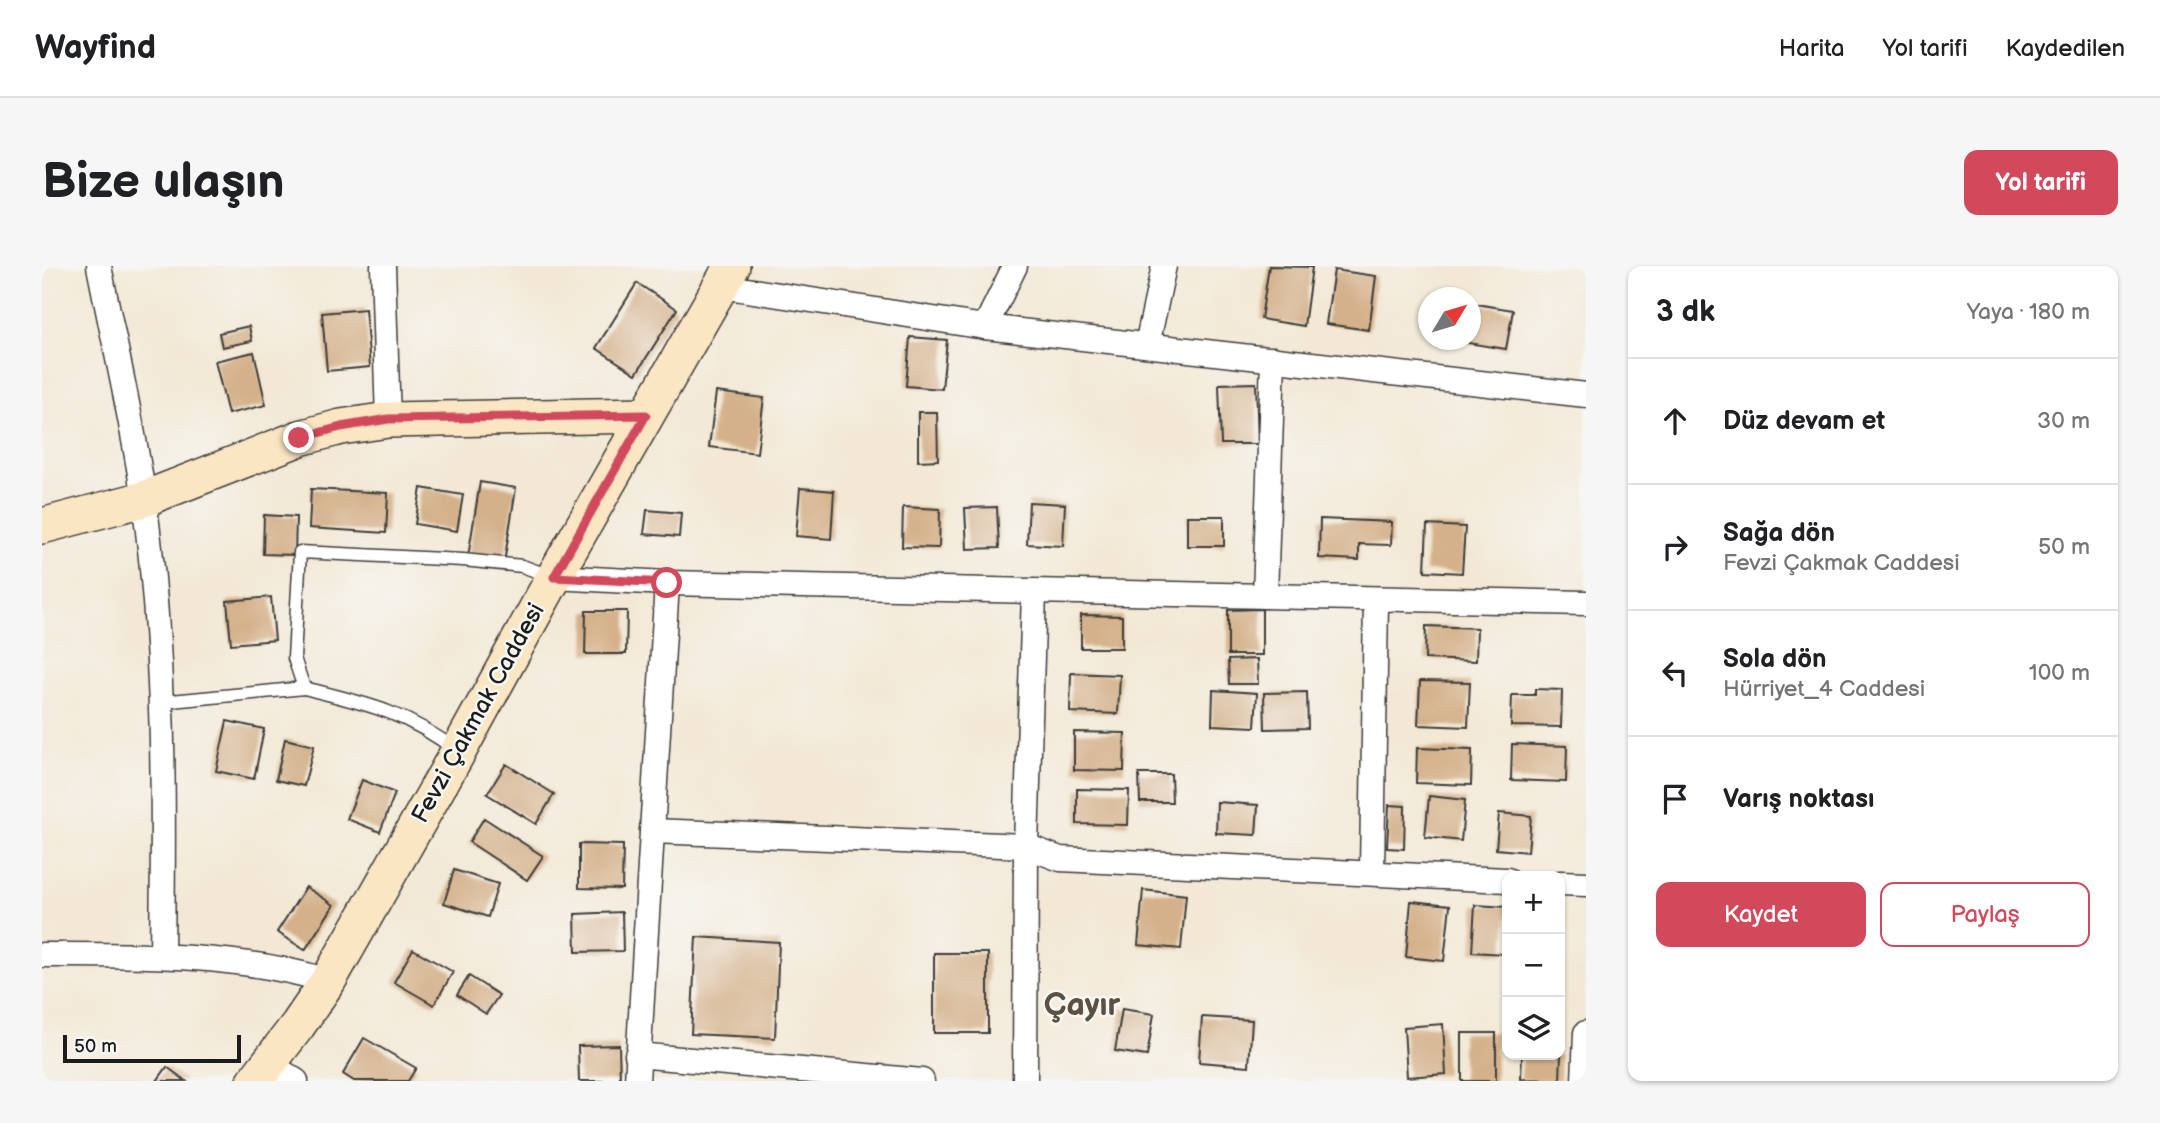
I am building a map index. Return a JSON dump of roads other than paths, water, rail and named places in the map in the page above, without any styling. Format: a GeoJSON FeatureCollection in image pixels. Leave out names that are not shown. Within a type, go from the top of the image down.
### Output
{"type":"FeatureCollection","features":[{"type":"Feature","properties":{"kind":"main road","name":"Fevzi Çakmak Caddesi"},"geometry":{"type":"LineString","coordinates":[[274,1075],[727,276]]}},
{"type":"Feature","properties":{"kind":"main road"},"geometry":{"type":"LineString","coordinates":[[42,526],[144,499],[299,438],[341,427],[388,419],[646,415]]}},
{"type":"Feature","properties":{"kind":"street"},"geometry":{"type":"LineString","coordinates":[[99,266],[144,499],[158,634],[164,788],[162,956]]}},
{"type":"Feature","properties":{"kind":"street"},"geometry":{"type":"LineString","coordinates":[[383,266],[388,419]]}},
{"type":"Feature","properties":{"kind":"street"},"geometry":{"type":"LineString","coordinates":[[985,327],[1015,266]]}},
{"type":"Feature","properties":{"kind":"street"},"geometry":{"type":"LineString","coordinates":[[1147,345],[1164,266]]}},
{"type":"Feature","properties":{"kind":"street"},"geometry":{"type":"LineString","coordinates":[[727,276],[985,327],[1586,395]]}},
{"type":"Feature","properties":{"kind":"street"},"geometry":{"type":"LineString","coordinates":[[1265,597],[1273,359]]}},
{"type":"Feature","properties":{"kind":"street"},"geometry":{"type":"LineString","coordinates":[[554,577],[667,583],[1586,603]]}},
{"type":"Feature","properties":{"kind":"street"},"geometry":{"type":"LineString","coordinates":[[637,1081],[667,583]]}},
{"type":"Feature","properties":{"kind":"street"},"geometry":{"type":"LineString","coordinates":[[1025,1081],[1026,846],[1034,592]]}},
{"type":"Feature","properties":{"kind":"street"},"geometry":{"type":"LineString","coordinates":[[1372,872],[1376,599]]}},
{"type":"Feature","properties":{"kind":"street"},"geometry":{"type":"LineString","coordinates":[[652,831],[1026,846],[1060,859],[1502,880]]}},
{"type":"Feature","properties":{"kind":"street"},"geometry":{"type":"LineString","coordinates":[[1565,883],[1586,884]]}},
{"type":"Feature","properties":{"kind":"street"},"geometry":{"type":"LineString","coordinates":[[42,955],[162,956],[288,969],[328,981]]}},
{"type":"Feature","properties":{"kind":"street"},"geometry":{"type":"LineString","coordinates":[[1584,1081],[1586,1036]]}},
{"type":"Feature","properties":{"kind":"street"},"geometry":{"type":"LineString","coordinates":[[637,1055],[922,1081]]}},
{"type":"Feature","properties":{"kind":"lane"},"geometry":{"type":"LineString","coordinates":[[304,688],[294,658],[300,552],[463,560],[522,566],[554,577]]}},
{"type":"Feature","properties":{"kind":"lane"},"geometry":{"type":"LineString","coordinates":[[161,702],[304,688],[378,707],[405,718],[432,731],[458,752]]}},
{"type":"Feature","properties":{"kind":"district","name":"Çayır"},"geometry":{"type":"Point","coordinates":[1082,1005]}}]}
